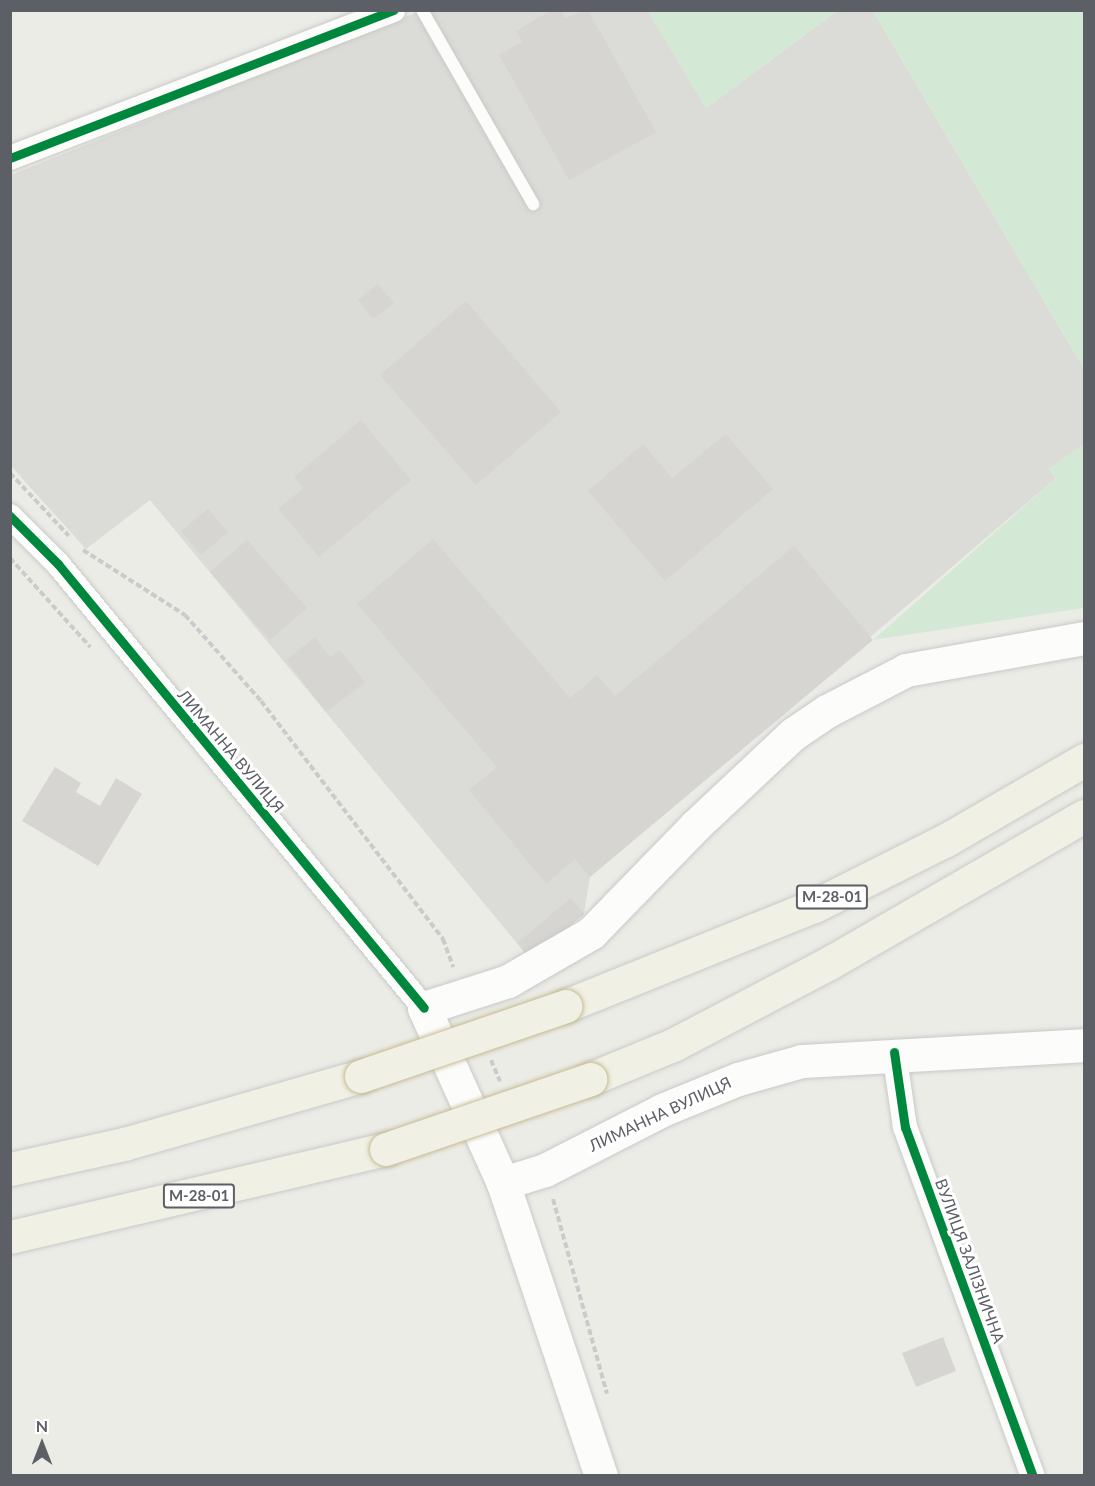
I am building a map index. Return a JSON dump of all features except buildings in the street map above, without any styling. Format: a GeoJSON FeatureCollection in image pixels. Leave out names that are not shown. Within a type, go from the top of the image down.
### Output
{"type":"FeatureCollection","features":[{"type":"Feature","properties":{"kind":"highway","name":"М-28-01"},"geometry":{"type":"LineString","coordinates":[[10,1169],[361,1076],[565,1006],[814,906],[1084,760]]}},
{"type":"Feature","properties":{"kind":"highway","name":"М-28-01"},"geometry":{"type":"LineString","coordinates":[[10,1237],[386,1149],[590,1079],[673,1045],[831,962],[1084,816]]}},
{"type":"Feature","properties":{"kind":"highway"},"geometry":{"type":"LineString","coordinates":[[831,962],[956,911],[1084,838]]}},
{"type":"Feature","properties":{"kind":"main road"},"geometry":{"type":"LineString","coordinates":[[424,1008],[508,981],[591,933],[695,826],[793,734],[827,711],[906,670],[1084,638]]}},
{"type":"Feature","properties":{"kind":"main road","name":"ЛИМАННА ВУЛИЦЯ"},"geometry":{"type":"LineString","coordinates":[[424,1008],[503,1184],[601,1476]]}},
{"type":"Feature","properties":{"kind":"main road","name":"ЛИМАННА ВУЛИЦЯ"},"geometry":{"type":"LineString","coordinates":[[503,1184],[545,1170],[662,1110],[738,1079],[802,1061],[894,1052],[1084,1045]]}},
{"type":"Feature","properties":{"kind":"street"},"geometry":{"type":"LineString","coordinates":[[10,158],[393,10]]}},
{"type":"Feature","properties":{"kind":"street","name":"ЛИМАННА ВУЛИЦЯ"},"geometry":{"type":"LineString","coordinates":[[10,516],[58,564],[424,1008]]}},
{"type":"Feature","properties":{"kind":"street","name":"ВУЛИЦЯ ЗАЛІЗНИЧНА"},"geometry":{"type":"LineString","coordinates":[[894,1052],[905,1127],[1033,1476]]}},
{"type":"Feature","properties":{"kind":"lane"},"geometry":{"type":"LineString","coordinates":[[422,10],[533,204]]}},
{"type":"Feature","properties":{"kind":"path"},"geometry":{"type":"LineString","coordinates":[[10,473],[84,552],[184,615],[261,701],[443,939],[464,995]]}},
{"type":"Feature","properties":{"kind":"path"},"geometry":{"type":"LineString","coordinates":[[10,558],[97,655]]}},
{"type":"Feature","properties":{"kind":"path"},"geometry":{"type":"LineString","coordinates":[[487,1050],[505,1093]]}},
{"type":"Feature","properties":{"kind":"path"},"geometry":{"type":"LineString","coordinates":[[554,1205],[609,1399]]}},
{"type":"Feature","properties":{"kind":"shaded area"},"geometry":{"type":"Polygon","coordinates":[[[420,11],[648,11],[706,108],[837,11],[873,11],[1084,369],[1084,444],[1049,469],[1056,478],[590,877],[584,914],[530,959],[150,500],[86,549],[11,466],[11,175],[420,11]]]}},
{"type":"Feature","properties":{"kind":"green space"},"geometry":{"type":"Polygon","coordinates":[[[648,11],[837,11],[706,108],[648,11]]]}},
{"type":"Feature","properties":{"kind":"green space"},"geometry":{"type":"Polygon","coordinates":[[[873,11],[1084,11],[1084,369],[873,11]]]}},
{"type":"Feature","properties":{"kind":"green space"},"geometry":{"type":"Polygon","coordinates":[[[1084,444],[1084,608],[873,640],[1056,478],[1048,469],[1084,444]]]}},
{"type":"Feature","properties":{"kind":"cycle path"},"geometry":{"type":"LineString","coordinates":[[10,158],[393,10]]}},
{"type":"Feature","properties":{"kind":"cycle path"},"geometry":{"type":"LineString","coordinates":[[10,516],[58,564],[424,1008]]}},
{"type":"Feature","properties":{"kind":"cycle path"},"geometry":{"type":"LineString","coordinates":[[894,1052],[905,1127],[1033,1476]]}}]}
